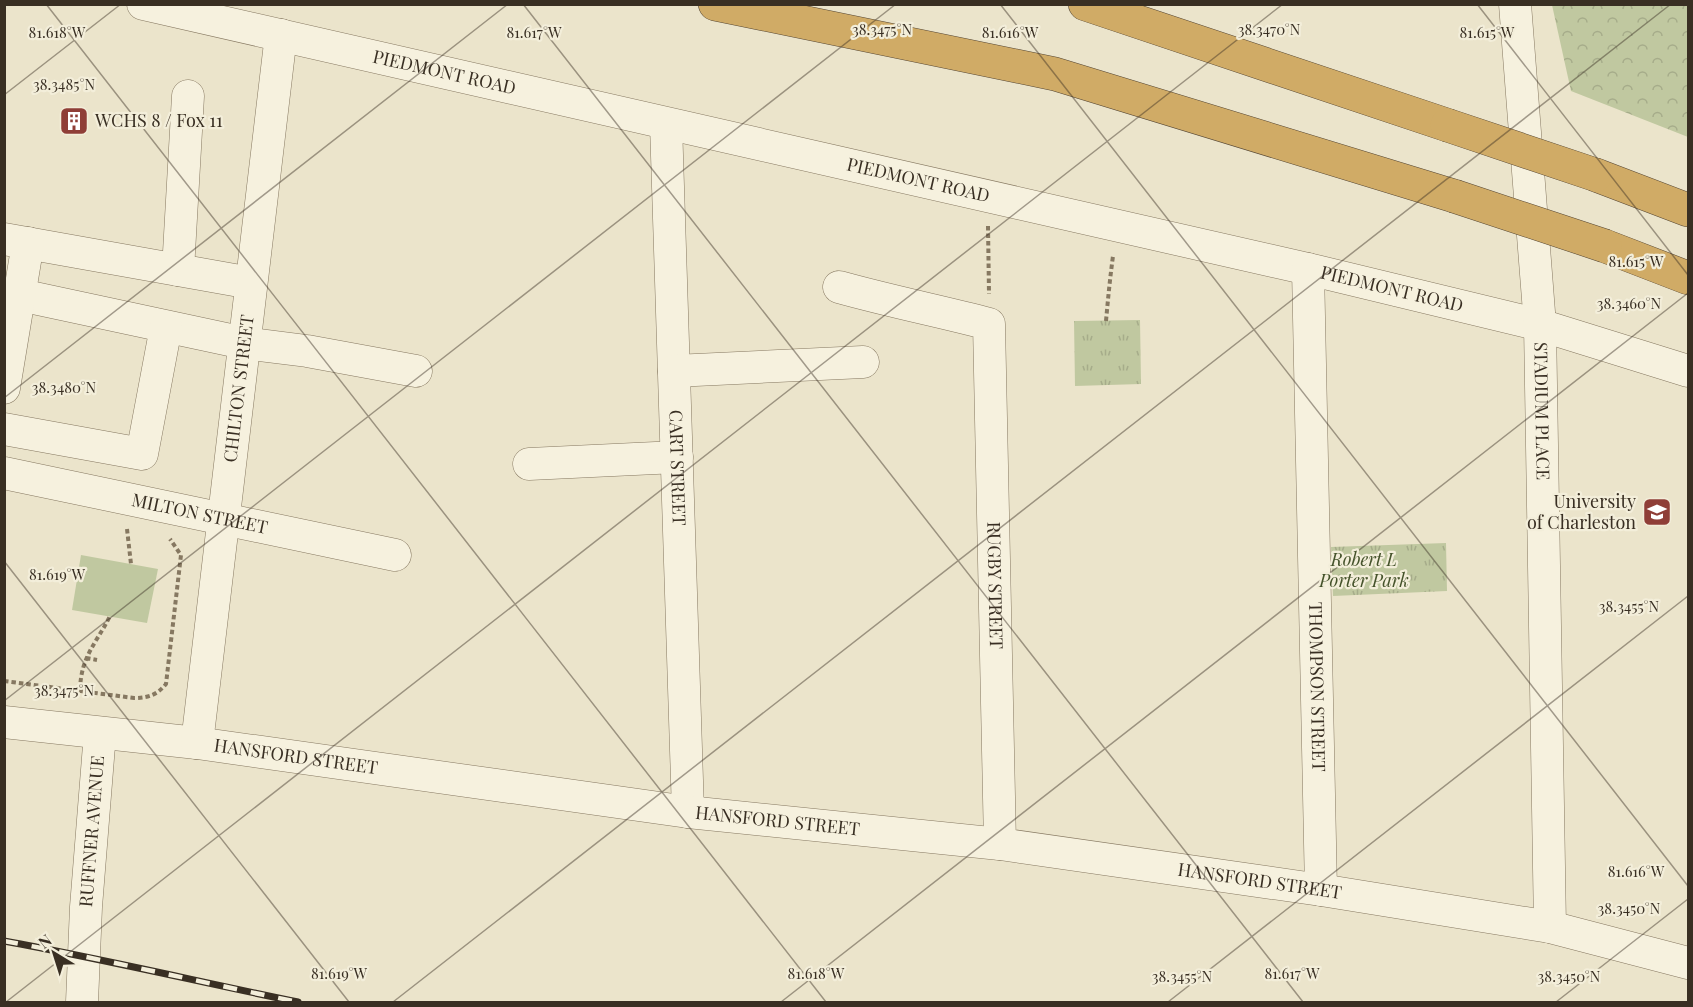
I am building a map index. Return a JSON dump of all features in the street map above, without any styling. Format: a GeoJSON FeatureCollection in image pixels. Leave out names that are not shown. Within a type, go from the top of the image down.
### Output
{"type":"FeatureCollection","features":[{"type":"Feature","properties":{"kind":"highway"},"geometry":{"type":"LineString","coordinates":[[715,4],[1055,74],[1454,196],[1605,246],[1689,278]]}},
{"type":"Feature","properties":{"kind":"highway"},"geometry":{"type":"LineString","coordinates":[[1085,4],[1596,175],[1689,210]]}},
{"type":"Feature","properties":{"kind":"street","name":"PIEDMONT ROAD"},"geometry":{"type":"LineString","coordinates":[[143,4],[1308,269],[1540,325],[1689,371]]}},
{"type":"Feature","properties":{"kind":"street","name":"STADIUM PLACE"},"geometry":{"type":"LineString","coordinates":[[1515,4],[1540,325],[1550,927]]}},
{"type":"Feature","properties":{"kind":"street","name":"CHILTON STREET"},"geometry":{"type":"LineString","coordinates":[[197,742],[281,35]]}},
{"type":"Feature","properties":{"kind":"street"},"geometry":{"type":"LineString","coordinates":[[178,270],[188,96]]}},
{"type":"Feature","properties":{"kind":"street","name":"CART STREET"},"geometry":{"type":"LineString","coordinates":[[666,124],[688,812]]}},
{"type":"Feature","properties":{"kind":"street"},"geometry":{"type":"LineString","coordinates":[[4,388],[20,295],[16,241],[251,283]]}},
{"type":"Feature","properties":{"kind":"street","name":"THOMPSON STREET"},"geometry":{"type":"LineString","coordinates":[[1308,269],[1321,890]]}},
{"type":"Feature","properties":{"kind":"street"},"geometry":{"type":"LineString","coordinates":[[839,287],[989,324]]}},
{"type":"Feature","properties":{"kind":"street"},"geometry":{"type":"LineString","coordinates":[[20,295],[244,343],[307,351],[416,371]]}},
{"type":"Feature","properties":{"kind":"street","name":"RUGBY STREET"},"geometry":{"type":"LineString","coordinates":[[989,324],[1000,844]]}},
{"type":"Feature","properties":{"kind":"street"},"geometry":{"type":"LineString","coordinates":[[4,429],[142,454],[166,327]]}},
{"type":"Feature","properties":{"kind":"street"},"geometry":{"type":"LineString","coordinates":[[674,370],[863,362]]}},
{"type":"Feature","properties":{"kind":"street"},"geometry":{"type":"LineString","coordinates":[[529,464],[677,457]]}},
{"type":"Feature","properties":{"kind":"street","name":"MILTON STREET"},"geometry":{"type":"LineString","coordinates":[[4,473],[395,555]]}},
{"type":"Feature","properties":{"kind":"street","name":"HANSFORD STREET"},"geometry":{"type":"LineString","coordinates":[[4,722],[197,742],[688,812],[1000,844],[1321,890],[1550,927],[1689,963]]}},
{"type":"Feature","properties":{"kind":"street","name":"RUFFNER AVENUE"},"geometry":{"type":"LineString","coordinates":[[82,1002],[86,907],[100,733]]}},
{"type":"Feature","properties":{"kind":"path"},"geometry":{"type":"LineString","coordinates":[[988,215],[989,324]]}},
{"type":"Feature","properties":{"kind":"path"},"geometry":{"type":"LineString","coordinates":[[1106,321],[1108,284],[1112,275],[1112,265]]}},
{"type":"Feature","properties":{"kind":"path"},"geometry":{"type":"LineString","coordinates":[[131,564],[127,528],[137,530]]}},
{"type":"Feature","properties":{"kind":"path"},"geometry":{"type":"LineString","coordinates":[[4,681],[148,698],[160,691],[166,684],[181,555],[173,540],[166,536]]}},
{"type":"Feature","properties":{"kind":"path"},"geometry":{"type":"LineString","coordinates":[[80,690],[81,672],[86,658],[110,616]]}},
{"type":"Feature","properties":{"kind":"path"},"geometry":{"type":"LineString","coordinates":[[86,658],[97,660]]}},
{"type":"Feature","properties":{"kind":"green space"},"geometry":{"type":"Polygon","coordinates":[[[1552,5],[1688,5],[1688,137],[1571,91],[1552,5]]]}},
{"type":"Feature","properties":{"kind":"green space"},"geometry":{"type":"Polygon","coordinates":[[[1140,320],[1141,384],[1075,386],[1074,321],[1140,320]]]}},
{"type":"Feature","properties":{"kind":"green space","name":"Robert L Porter Park"},"geometry":{"type":"Polygon","coordinates":[[[1446,543],[1447,591],[1333,596],[1331,547],[1446,543]]]}},
{"type":"Feature","properties":{"kind":"green space"},"geometry":{"type":"Polygon","coordinates":[[[81,555],[158,569],[147,623],[72,610],[81,555]]]}},
{"type":"Feature","properties":{"kind":"railway"},"geometry":{"type":"LineString","coordinates":[[4,941],[298,1002]]}},
{"type":"Feature","properties":{"kind":"place","name":"WCHS 8 / Fox 11"},"geometry":{"type":"Point","coordinates":[74,121]}},
{"type":"Feature","properties":{"kind":"place","name":"University of Charleston"},"geometry":{"type":"Point","coordinates":[1657,512]}}]}
